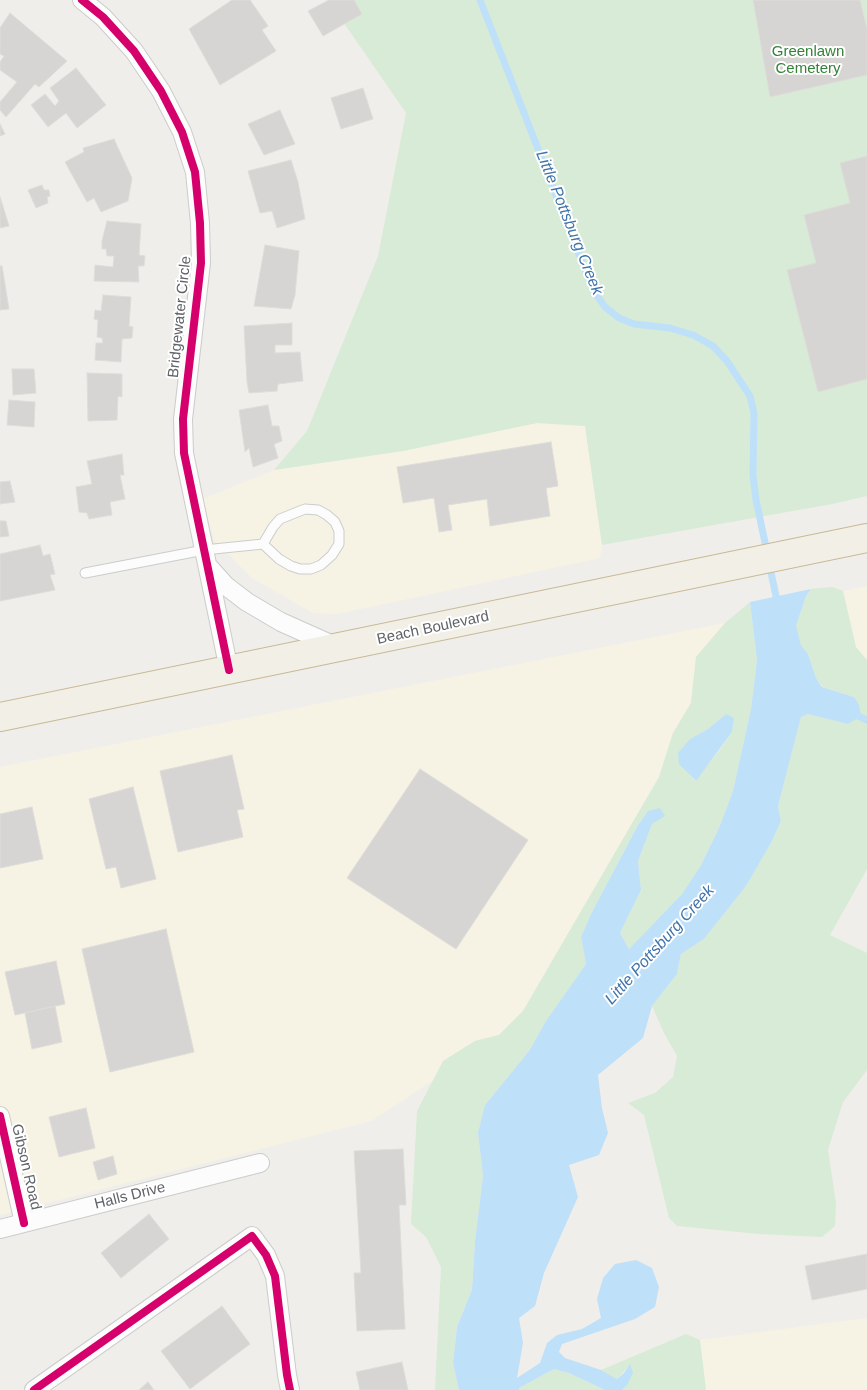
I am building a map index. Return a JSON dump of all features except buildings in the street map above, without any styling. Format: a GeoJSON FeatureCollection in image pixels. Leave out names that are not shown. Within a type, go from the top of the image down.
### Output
{"type":"FeatureCollection","features":[{"type":"Feature","properties":{"kind":"highway","name":"Beach Boulevard"},"geometry":{"type":"LineString","coordinates":[[0,717],[867,538]]}},
{"type":"Feature","properties":{"kind":"street","name":"Bridgewater Circle"},"geometry":{"type":"LineString","coordinates":[[82,0],[103,17],[134,51],[161,92],[182,132],[195,172],[200,223],[201,263],[184,428],[184,453],[229,670]]}},
{"type":"Feature","properties":{"kind":"street"},"geometry":{"type":"LineString","coordinates":[[205,557],[226,586],[247,602],[281,622],[337,647]]}},
{"type":"Feature","properties":{"kind":"street","name":"Gibson Road"},"geometry":{"type":"LineString","coordinates":[[0,1116],[24,1223]]}},
{"type":"Feature","properties":{"kind":"street","name":"Halls Drive"},"geometry":{"type":"LineString","coordinates":[[0,1229],[260,1163]]}},
{"type":"Feature","properties":{"kind":"street"},"geometry":{"type":"LineString","coordinates":[[34,1390],[252,1236],[266,1255],[275,1276],[290,1390]]}},
{"type":"Feature","properties":{"kind":"lane"},"geometry":{"type":"LineString","coordinates":[[85,573],[205,557],[263,544],[280,519],[305,509],[318,510],[327,515],[335,522],[339,530],[339,544],[332,555],[321,565],[311,569],[300,569],[291,566],[279,559],[263,544]]}},
{"type":"Feature","properties":{"kind":"shaded area"},"geometry":{"type":"Polygon","coordinates":[[[537,423],[585,426],[602,545],[600,558],[337,614],[313,613],[252,578],[214,540],[203,499],[274,470],[403,451],[537,423]]]}},
{"type":"Feature","properties":{"kind":"shaded area"},"geometry":{"type":"Polygon","coordinates":[[[867,586],[867,660],[856,648],[843,591],[867,586]]]}},
{"type":"Feature","properties":{"kind":"shaded area"},"geometry":{"type":"Polygon","coordinates":[[[725,623],[696,657],[691,703],[673,733],[659,777],[523,1011],[499,1035],[475,1041],[443,1061],[434,1080],[371,1121],[0,1215],[0,767],[725,623]]]}},
{"type":"Feature","properties":{"kind":"shaded area"},"geometry":{"type":"Polygon","coordinates":[[[867,1318],[867,1390],[706,1390],[700,1340],[867,1318]]]}},
{"type":"Feature","properties":{"kind":"green space","name":"Greenlawn Cemetery"},"geometry":{"type":"Polygon","coordinates":[[[328,0],[867,0],[867,496],[832,504],[602,545],[585,426],[537,423],[403,451],[274,470],[307,431],[378,256],[406,113],[328,0]]]}},
{"type":"Feature","properties":{"kind":"green space"},"geometry":{"type":"Polygon","coordinates":[[[832,587],[843,591],[856,647],[867,660],[867,869],[830,935],[867,953],[867,1070],[843,1102],[828,1150],[836,1203],[835,1226],[822,1237],[759,1234],[677,1226],[669,1218],[644,1115],[628,1103],[655,1093],[673,1077],[677,1056],[652,1006],[677,974],[681,954],[704,939],[746,886],[771,843],[781,821],[778,806],[801,717],[808,714],[848,724],[854,697],[823,687],[816,678],[808,654],[801,645],[796,626],[806,596],[811,589],[832,587]]]}},
{"type":"Feature","properties":{"kind":"green space"},"geometry":{"type":"Polygon","coordinates":[[[750,602],[757,660],[751,709],[733,791],[719,828],[700,867],[682,894],[629,949],[620,933],[641,890],[638,861],[652,824],[637,827],[591,914],[581,937],[586,964],[546,1021],[529,1051],[485,1105],[478,1133],[483,1176],[475,1241],[472,1290],[457,1327],[453,1363],[459,1390],[435,1390],[441,1267],[426,1237],[411,1224],[417,1111],[443,1061],[475,1041],[499,1035],[523,1011],[659,777],[673,733],[691,703],[696,657],[725,623],[750,602]],[[726,714],[708,729],[690,739],[688,773],[695,781],[719,751],[732,732],[726,714]]]}},
{"type":"Feature","properties":{"kind":"green space"},"geometry":{"type":"Polygon","coordinates":[[[686,1334],[700,1340],[706,1390],[622,1390],[627,1385],[630,1365],[617,1379],[601,1370],[686,1334]]]}},
{"type":"Feature","properties":{"kind":"green space"},"geometry":{"type":"Polygon","coordinates":[[[554,1369],[569,1373],[605,1390],[519,1390],[519,1388],[554,1369]]]}},
{"type":"Feature","properties":{"kind":"water"},"geometry":{"type":"Polygon","coordinates":[[[811,589],[806,596],[796,626],[801,645],[808,654],[816,678],[822,687],[854,697],[859,705],[861,716],[848,724],[808,714],[801,717],[778,806],[781,821],[771,843],[746,886],[704,939],[681,954],[677,974],[652,1006],[643,1038],[598,1075],[602,1108],[608,1133],[599,1155],[569,1165],[578,1197],[544,1273],[535,1306],[519,1318],[523,1343],[517,1378],[540,1363],[547,1343],[557,1335],[582,1329],[601,1318],[597,1299],[603,1278],[615,1264],[636,1260],[652,1268],[659,1287],[655,1307],[635,1319],[562,1344],[559,1352],[565,1358],[601,1370],[617,1379],[630,1364],[633,1373],[622,1390],[605,1390],[569,1373],[554,1369],[519,1388],[519,1390],[459,1390],[453,1363],[457,1327],[472,1290],[475,1241],[483,1176],[478,1133],[485,1105],[529,1051],[546,1021],[586,964],[581,937],[591,914],[637,827],[648,811],[660,808],[665,816],[652,824],[638,861],[641,890],[620,933],[629,949],[682,894],[700,867],[719,828],[733,791],[751,709],[757,660],[750,602],[811,589]]]}},
{"type":"Feature","properties":{"kind":"water"},"geometry":{"type":"Polygon","coordinates":[[[726,714],[734,718],[732,732],[696,781],[679,764],[678,753],[690,739],[708,729],[726,714]]]}},
{"type":"Feature","properties":{"kind":"waterway","name":"Little Pottsburg Creek"},"geometry":{"type":"LineString","coordinates":[[480,0],[593,290],[605,307],[619,318],[634,324],[670,328],[693,335],[713,346],[727,361],[750,396],[754,413],[753,475],[756,500],[767,552]]}},
{"type":"Feature","properties":{"kind":"waterway","name":"Little Pottsburg Creek"},"geometry":{"type":"LineString","coordinates":[[769,563],[776,596]]}},
{"type":"Feature","properties":{"kind":"waterway"},"geometry":{"type":"LineString","coordinates":[[854,714],[867,720]]}},
{"type":"Feature","properties":{"kind":"cycle path"},"geometry":{"type":"LineString","coordinates":[[82,0],[103,17],[134,51],[161,91],[182,132],[195,172],[200,223],[201,263],[183,419],[184,453],[229,670]]}},
{"type":"Feature","properties":{"kind":"cycle path"},"geometry":{"type":"LineString","coordinates":[[0,1116],[24,1223]]}},
{"type":"Feature","properties":{"kind":"cycle path"},"geometry":{"type":"LineString","coordinates":[[34,1390],[252,1236],[266,1255],[275,1276],[290,1390]]}}]}
